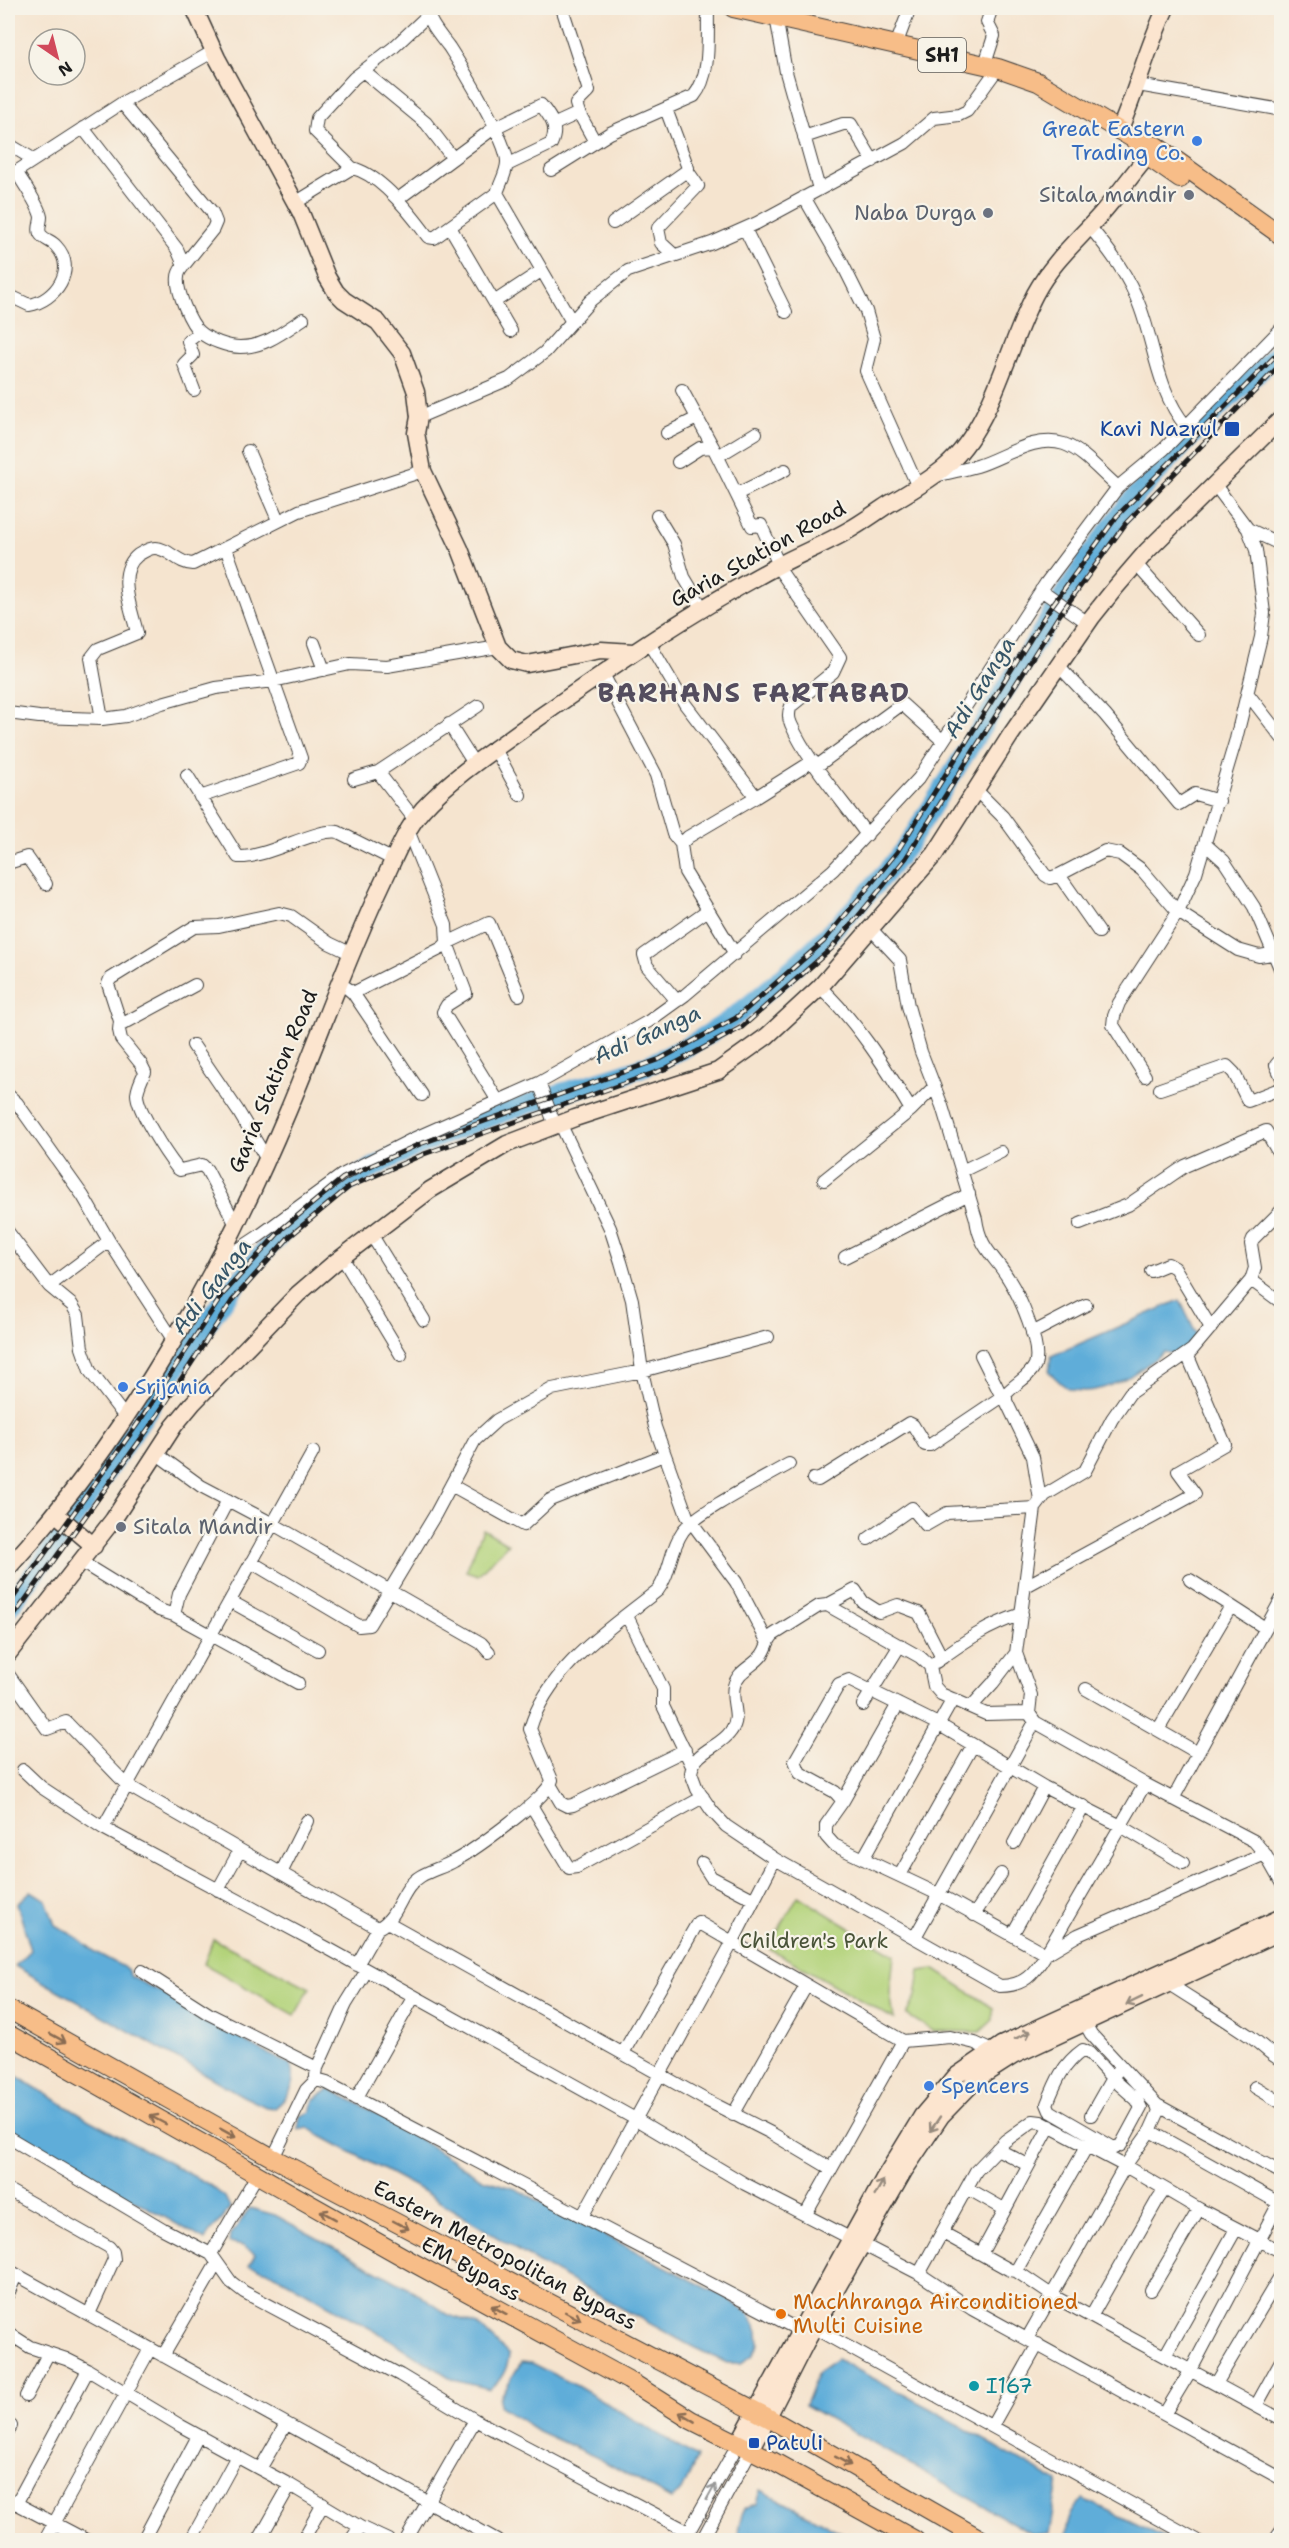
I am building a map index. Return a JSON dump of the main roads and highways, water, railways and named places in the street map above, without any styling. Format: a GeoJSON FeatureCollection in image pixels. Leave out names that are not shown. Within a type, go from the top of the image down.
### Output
{"type":"FeatureCollection","features":[{"type":"Feature","properties":{"kind":"main road"},"geometry":{"type":"LineString","coordinates":[[194,8],[214,51],[295,203],[327,277],[336,292],[378,322],[402,353],[416,392],[419,417],[416,433],[423,471],[460,549],[498,647],[512,660],[527,664],[574,653],[601,650],[633,652]]}},
{"type":"Feature","properties":{"kind":"main road","name":"SH1"},"geometry":{"type":"LineString","coordinates":[[733,8],[992,66],[1038,82],[1119,130],[1281,236]]}},
{"type":"Feature","properties":{"kind":"main road"},"geometry":{"type":"LineString","coordinates":[[1119,130],[1138,85],[1154,33],[1166,8]]}},
{"type":"Feature","properties":{"kind":"main road","name":"SH1"},"geometry":{"type":"LineString","coordinates":[[1147,148],[1281,250]]}},
{"type":"Feature","properties":{"kind":"main road","name":"Garia Station Road"},"geometry":{"type":"LineString","coordinates":[[8,1568],[56,1514],[125,1418],[174,1341],[236,1225],[346,988],[350,953],[394,860],[412,825],[424,809],[448,786],[495,749],[633,652],[778,566],[850,529],[934,476],[963,451],[1035,294],[1065,251],[1113,200],[1147,148]]}},
{"type":"Feature","properties":{"kind":"main road"},"geometry":{"type":"LineString","coordinates":[[8,1654],[94,1545],[174,1426],[226,1368],[298,1294],[342,1257],[430,1190],[507,1144],[557,1124],[718,1071],[767,1036],[820,987],[935,854],[1010,736],[1088,623],[1136,564],[1281,418]]}},
{"type":"Feature","properties":{"kind":"main road"},"geometry":{"type":"LineString","coordinates":[[56,1514],[94,1545]]}},
{"type":"Feature","properties":{"kind":"main road"},"geometry":{"type":"LineString","coordinates":[[744,2447],[922,2116],[956,2076],[992,2051],[1168,1984],[1281,1917]]}},
{"type":"Feature","properties":{"kind":"main road"},"geometry":{"type":"LineString","coordinates":[[856,2242],[941,2116],[977,2079],[1082,2017],[1216,1954],[1281,1931]]}},
{"type":"Feature","properties":{"kind":"main road","name":"Eastern Metropolitan Bypass"},"geometry":{"type":"LineString","coordinates":[[8,2009],[273,2158],[761,2415],[921,2504],[982,2541]]}},
{"type":"Feature","properties":{"kind":"main road","name":"EM Bypass"},"geometry":{"type":"LineString","coordinates":[[8,2034],[628,2380],[691,2420],[915,2541]]}},
{"type":"Feature","properties":{"kind":"water"},"geometry":{"type":"Polygon","coordinates":[[[1180,1300],[1198,1338],[1180,1355],[1163,1352],[1132,1375],[1095,1390],[1070,1389],[1049,1372],[1051,1356],[1180,1300]]]}},
{"type":"Feature","properties":{"kind":"water"},"geometry":{"type":"Polygon","coordinates":[[[31,1891],[46,1900],[55,1925],[97,1953],[127,1969],[131,1977],[175,1999],[260,2050],[290,2064],[293,2083],[289,2094],[275,2108],[266,2107],[15,1966],[31,1950],[17,1904],[31,1891]]]}},
{"type":"Feature","properties":{"kind":"water"},"geometry":{"type":"Polygon","coordinates":[[[8,2071],[89,2120],[208,2184],[225,2197],[230,2207],[227,2212],[205,2240],[8,2129],[8,2071]]]}},
{"type":"Feature","properties":{"kind":"water"},"geometry":{"type":"Polygon","coordinates":[[[330,2089],[393,2122],[482,2179],[516,2189],[730,2300],[749,2314],[758,2331],[759,2344],[752,2356],[741,2363],[727,2363],[693,2347],[537,2262],[416,2187],[308,2127],[298,2129],[300,2116],[311,2112],[314,2099],[330,2089]]]}},
{"type":"Feature","properties":{"kind":"water"},"geometry":{"type":"Polygon","coordinates":[[[250,2208],[275,2215],[415,2292],[449,2315],[478,2325],[509,2355],[501,2378],[490,2389],[454,2380],[391,2340],[268,2271],[249,2265],[255,2254],[243,2246],[229,2243],[230,2236],[250,2208]]]}},
{"type":"Feature","properties":{"kind":"water"},"geometry":{"type":"Polygon","coordinates":[[[837,2359],[931,2409],[1058,2482],[1049,2533],[1034,2535],[805,2405],[818,2372],[837,2359]]]}},
{"type":"Feature","properties":{"kind":"water"},"geometry":{"type":"Polygon","coordinates":[[[521,2362],[531,2363],[577,2386],[697,2457],[682,2491],[671,2499],[598,2458],[538,2431],[500,2406],[500,2398],[521,2362]]]}},
{"type":"Feature","properties":{"kind":"water"},"geometry":{"type":"Polygon","coordinates":[[[761,2490],[855,2540],[737,2540],[739,2524],[745,2508],[757,2504],[761,2490]]]}},
{"type":"Feature","properties":{"kind":"water"},"geometry":{"type":"Polygon","coordinates":[[[1084,2499],[1170,2540],[1067,2540],[1070,2517],[1084,2499]]]}},
{"type":"Feature","properties":{"kind":"waterway","name":"Adi Ganga"},"geometry":{"type":"LineString","coordinates":[[8,1608],[67,1529],[212,1316],[273,1242],[319,1201],[376,1166],[468,1125],[643,1067],[687,1047],[755,1001],[830,933],[858,904],[909,843],[1088,558],[1130,502],[1215,411],[1282,350]]}},
{"type":"Feature","properties":{"kind":"railway"},"geometry":{"type":"LineString","coordinates":[[8,1605],[141,1419],[223,1294],[283,1228],[343,1178],[420,1144],[660,1059],[736,1018],[824,941],[897,852],[1048,611],[1117,516],[1282,349]]}},
{"type":"Feature","properties":{"kind":"railway"},"geometry":{"type":"LineString","coordinates":[[8,1624],[151,1425],[232,1301],[290,1236],[349,1187],[424,1154],[665,1069],[742,1027],[832,948],[906,858],[1058,617],[1126,523],[1282,363]]}},
{"type":"Feature","properties":{"kind":"place","name":"Great Eastern Trading Co."},"geometry":{"type":"Point","coordinates":[1197,141]}},
{"type":"Feature","properties":{"kind":"place","name":"Sitala mandir"},"geometry":{"type":"Point","coordinates":[1189,195]}},
{"type":"Feature","properties":{"kind":"place","name":"Naba Durga"},"geometry":{"type":"Point","coordinates":[988,213]}},
{"type":"Feature","properties":{"kind":"place","name":"Kavi Nazrul"},"geometry":{"type":"Point","coordinates":[1232,429]}},
{"type":"Feature","properties":{"kind":"place","name":"Srijania"},"geometry":{"type":"Point","coordinates":[123,1387]}},
{"type":"Feature","properties":{"kind":"place","name":"Sitala Mandir"},"geometry":{"type":"Point","coordinates":[121,1527]}},
{"type":"Feature","properties":{"kind":"place","name":"Spencers"},"geometry":{"type":"Point","coordinates":[929,2086]}},
{"type":"Feature","properties":{"kind":"place","name":"Machhranga Airconditioned Multi Cuisine"},"geometry":{"type":"Point","coordinates":[781,2314]}},
{"type":"Feature","properties":{"kind":"place","name":"I167"},"geometry":{"type":"Point","coordinates":[974,2386]}},
{"type":"Feature","properties":{"kind":"place","name":"Patuli"},"geometry":{"type":"Point","coordinates":[754,2443]}},
{"type":"Feature","properties":{"kind":"district","name":"BARHANS FARTABAD"},"geometry":{"type":"Point","coordinates":[754,693]}},
{"type":"Feature","properties":{"kind":"park label","name":"Children's Park"},"geometry":{"type":"Point","coordinates":[814,1941]}}]}
